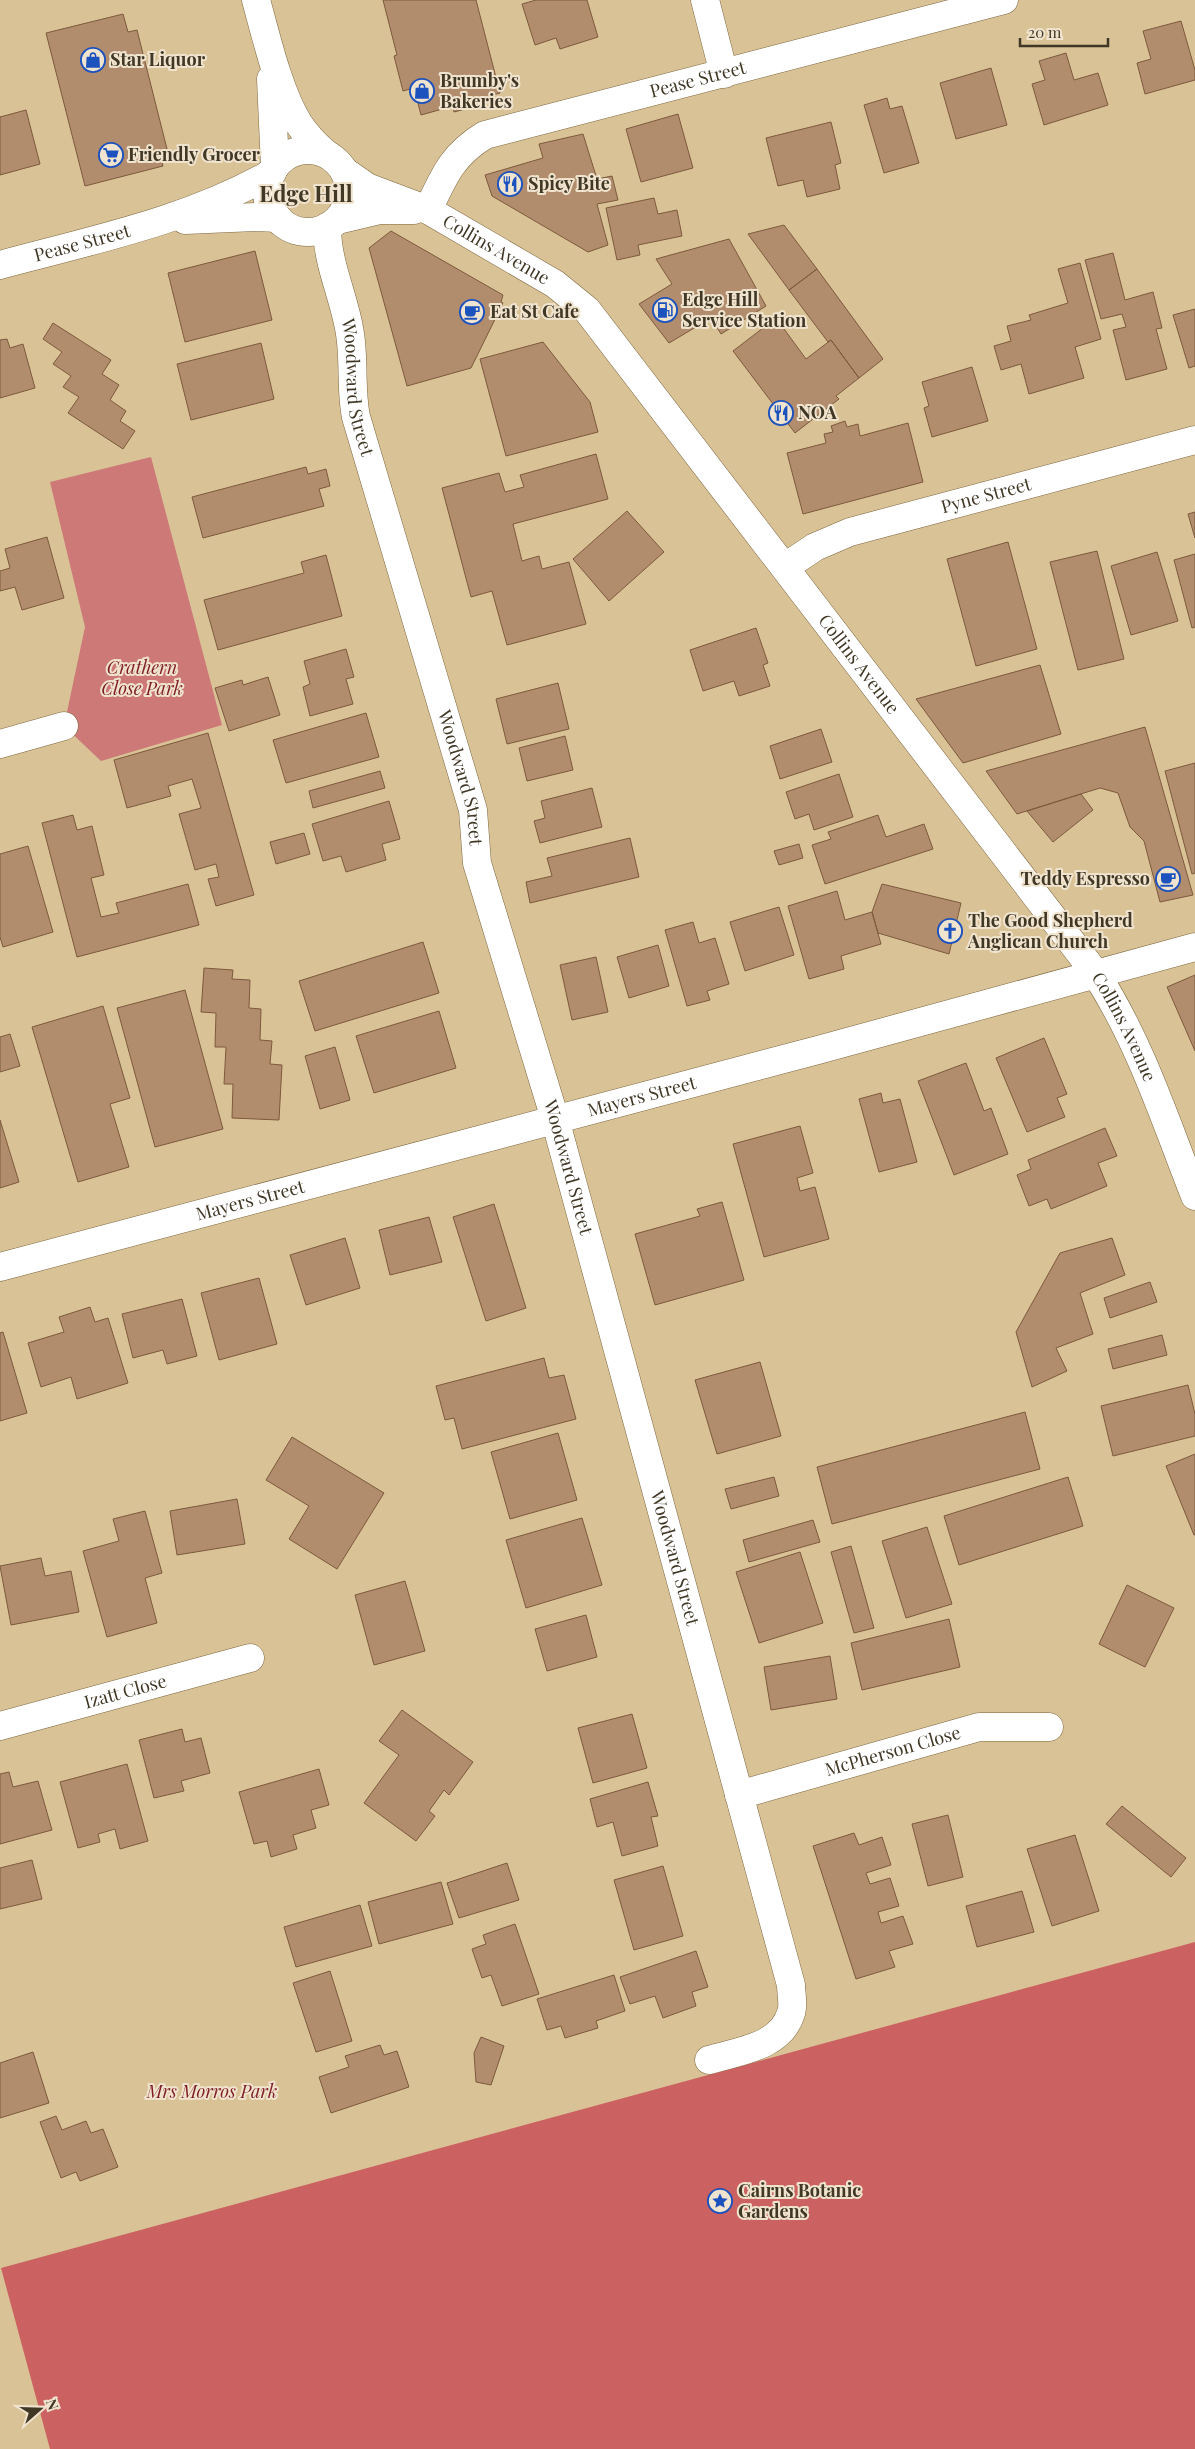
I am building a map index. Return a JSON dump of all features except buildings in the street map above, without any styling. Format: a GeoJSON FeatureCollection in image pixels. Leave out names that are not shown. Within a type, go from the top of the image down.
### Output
{"type":"FeatureCollection","features":[{"type":"Feature","properties":{"kind":"street"},"geometry":{"type":"LineString","coordinates":[[256,0],[270,50],[290,109],[299,124],[334,162],[348,183],[349,196],[346,209],[333,224],[315,232],[289,227],[278,218],[271,207],[268,193],[273,170],[270,50]]}},
{"type":"Feature","properties":{"kind":"street"},"geometry":{"type":"LineString","coordinates":[[705,0],[724,74]]}},
{"type":"Feature","properties":{"kind":"street","name":"Pease Street"},"geometry":{"type":"LineString","coordinates":[[428,210],[446,172],[454,160],[466,147],[485,135],[1004,0]]}},
{"type":"Feature","properties":{"kind":"street"},"geometry":{"type":"LineString","coordinates":[[273,170],[285,157],[298,151],[312,150],[334,162]]}},
{"type":"Feature","properties":{"kind":"street","name":"Collins Avenue"},"geometry":{"type":"LineString","coordinates":[[334,162],[367,187],[428,210],[555,284],[587,310],[1096,974],[1116,1005],[1141,1057],[1195,1196]]}},
{"type":"Feature","properties":{"kind":"street","name":"Pease Street"},"geometry":{"type":"LineString","coordinates":[[0,265],[163,221],[228,196],[273,170]]}},
{"type":"Feature","properties":{"kind":"street","name":"Collins Avenue"},"geometry":{"type":"LineString","coordinates":[[333,224],[380,210],[428,210]]}},
{"type":"Feature","properties":{"kind":"street","name":"Pease Street"},"geometry":{"type":"LineString","coordinates":[[163,221],[257,217],[278,218]]}},
{"type":"Feature","properties":{"kind":"street","name":"Woodward Street"},"geometry":{"type":"LineString","coordinates":[[333,224],[327,248],[350,329],[352,395],[356,417],[472,810],[477,863],[555,1119],[791,1985],[792,2012],[782,2030],[767,2043],[709,2060]]}},
{"type":"Feature","properties":{"kind":"street","name":"Pyne Street"},"geometry":{"type":"LineString","coordinates":[[784,567],[815,547],[850,532],[1195,440]]}},
{"type":"Feature","properties":{"kind":"street"},"geometry":{"type":"LineString","coordinates":[[0,744],[64,726]]}},
{"type":"Feature","properties":{"kind":"street","name":"Mayers Street"},"geometry":{"type":"LineString","coordinates":[[0,1267],[818,1050],[1195,947]]}},
{"type":"Feature","properties":{"kind":"street","name":"Izatt Close"},"geometry":{"type":"LineString","coordinates":[[0,1726],[250,1658]]}},
{"type":"Feature","properties":{"kind":"street","name":"McPherson Close"},"geometry":{"type":"LineString","coordinates":[[739,1795],[979,1727],[1049,1728]]}},
{"type":"Feature","properties":{"kind":"green space","name":"Crathern Close Park"},"geometry":{"type":"Polygon","coordinates":[[[151,457],[222,725],[101,761],[64,726],[85,627],[50,482],[151,457]]]}},
{"type":"Feature","properties":{"kind":"shaded area","name":"Cairns Botanic Gardens"},"geometry":{"type":"Polygon","coordinates":[[[1195,1942],[1195,2449],[50,2449],[1,2268],[1195,1942]]]}},
{"type":"Feature","properties":{"kind":"place","name":"Star Liquor"},"geometry":{"type":"Point","coordinates":[93,60]}},
{"type":"Feature","properties":{"kind":"place","name":"Brumby's Bakeries"},"geometry":{"type":"Point","coordinates":[422,91]}},
{"type":"Feature","properties":{"kind":"place","name":"Friendly Grocer"},"geometry":{"type":"Point","coordinates":[111,155]}},
{"type":"Feature","properties":{"kind":"place","name":"Spicy Bite"},"geometry":{"type":"Point","coordinates":[510,184]}},
{"type":"Feature","properties":{"kind":"place","name":"Edge Hill Service Station"},"geometry":{"type":"Point","coordinates":[665,310]}},
{"type":"Feature","properties":{"kind":"place","name":"Eat St Cafe"},"geometry":{"type":"Point","coordinates":[472,312]}},
{"type":"Feature","properties":{"kind":"place","name":"NOA"},"geometry":{"type":"Point","coordinates":[781,413]}},
{"type":"Feature","properties":{"kind":"place","name":"Teddy Espresso"},"geometry":{"type":"Point","coordinates":[1168,879]}},
{"type":"Feature","properties":{"kind":"place","name":"The Good Shepherd Anglican Church"},"geometry":{"type":"Point","coordinates":[950,931]}},
{"type":"Feature","properties":{"kind":"place","name":"Cairns Botanic Gardens"},"geometry":{"type":"Point","coordinates":[720,2201]}},
{"type":"Feature","properties":{"kind":"district","name":"Edge Hill"},"geometry":{"type":"Point","coordinates":[306,194]}},
{"type":"Feature","properties":{"kind":"park label","name":"Mrs Morros Park"},"geometry":{"type":"Point","coordinates":[212,2092]}}]}
